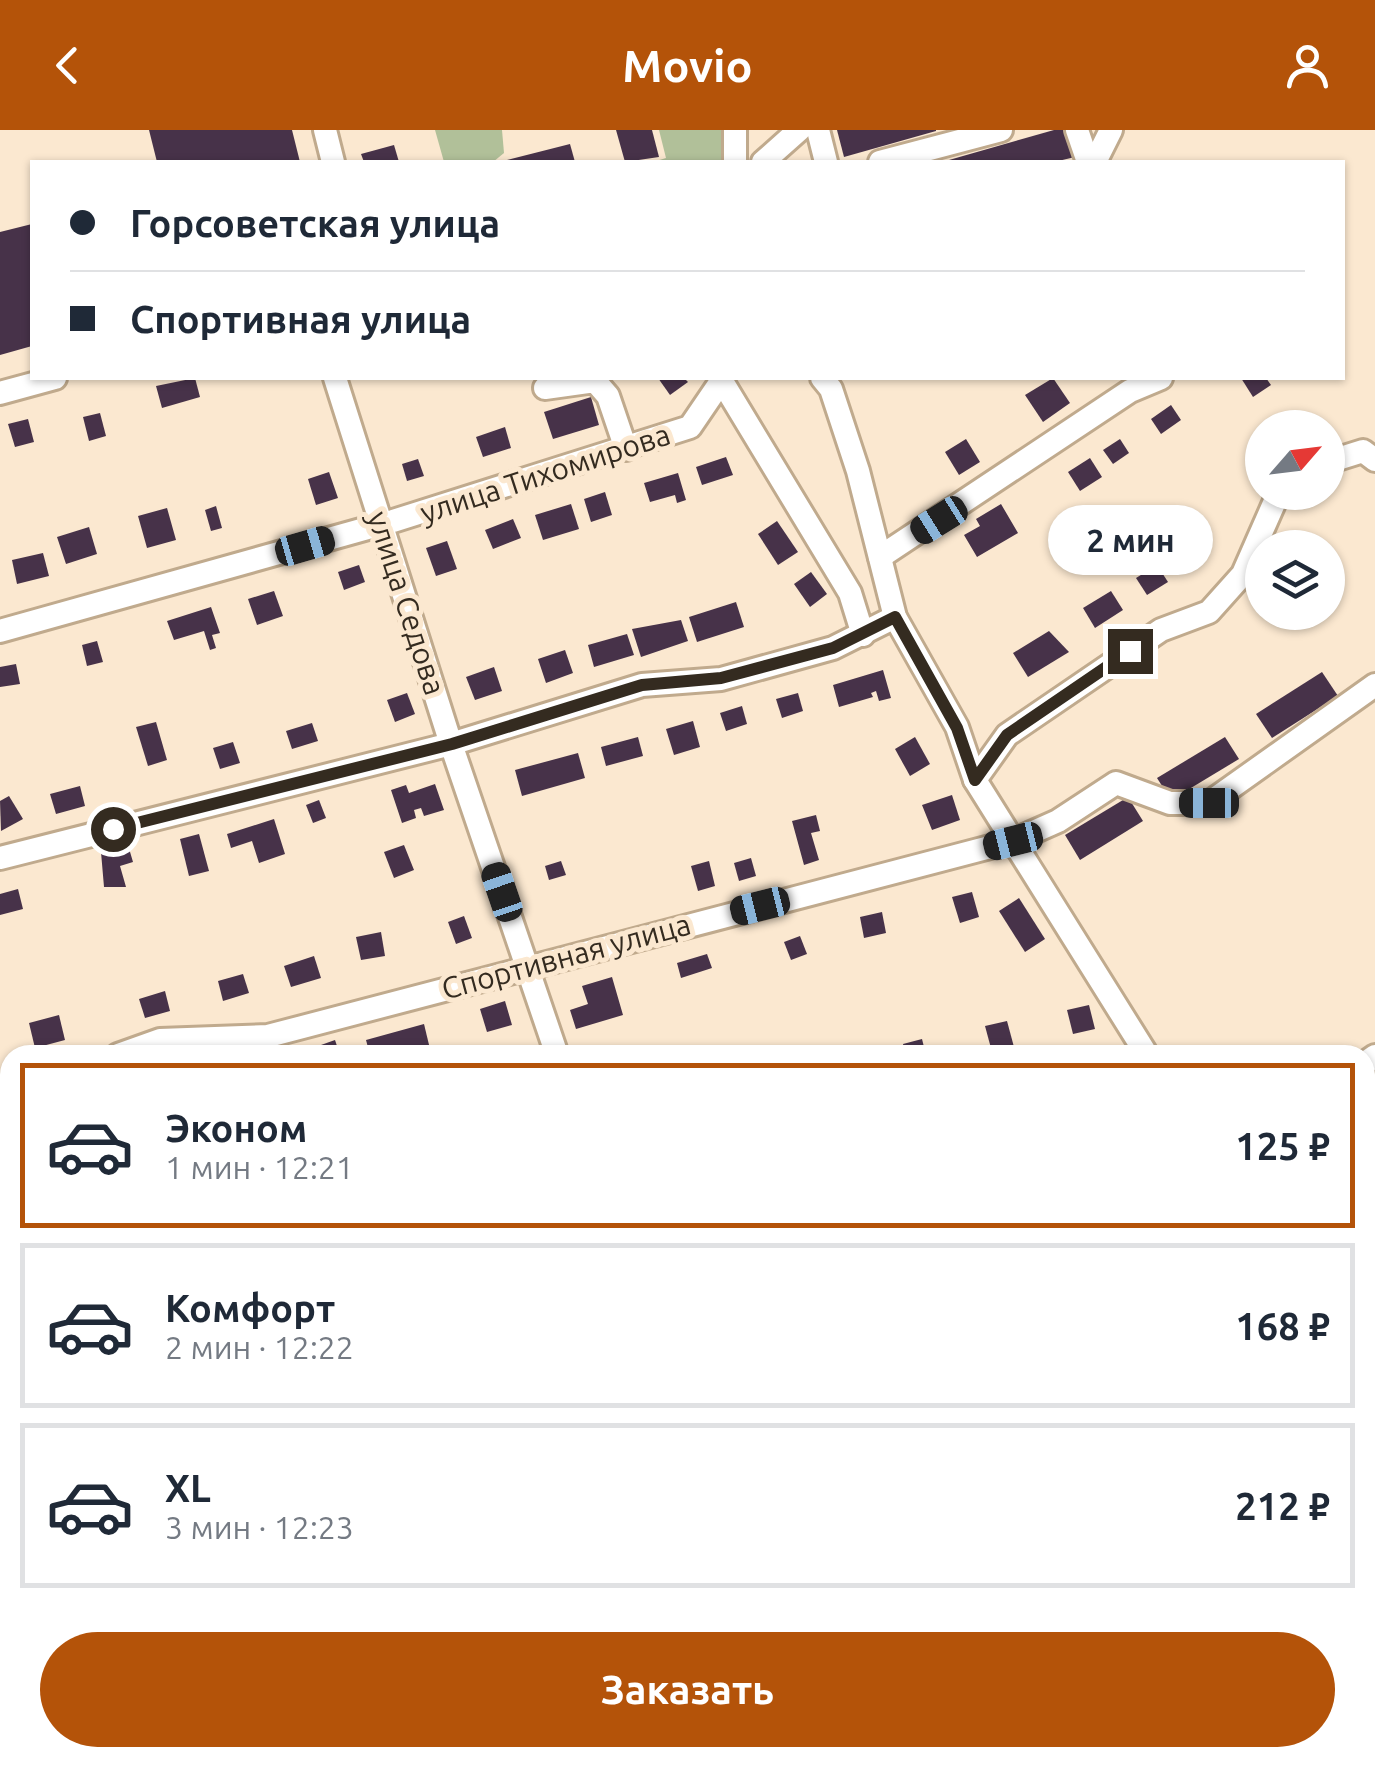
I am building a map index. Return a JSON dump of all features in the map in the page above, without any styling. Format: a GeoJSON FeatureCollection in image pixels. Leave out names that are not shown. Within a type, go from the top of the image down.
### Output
{"type":"FeatureCollection","features":[{"type":"Feature","properties":{"kind":"street"},"geometry":{"type":"LineString","coordinates":[[326,130],[334,160]]}},
{"type":"Feature","properties":{"kind":"street"},"geometry":{"type":"LineString","coordinates":[[735,130],[735,160]]}},
{"type":"Feature","properties":{"kind":"street"},"geometry":{"type":"LineString","coordinates":[[765,160],[799,130]]}},
{"type":"Feature","properties":{"kind":"street"},"geometry":{"type":"LineString","coordinates":[[818,130],[826,160]]}},
{"type":"Feature","properties":{"kind":"street"},"geometry":{"type":"LineString","coordinates":[[888,160],[1001,130]]}},
{"type":"Feature","properties":{"kind":"street"},"geometry":{"type":"LineString","coordinates":[[1077,130],[1087,160]]}},
{"type":"Feature","properties":{"kind":"street"},"geometry":{"type":"LineString","coordinates":[[1097,160],[1111,130]]}},
{"type":"Feature","properties":{"kind":"street"},"geometry":{"type":"LineString","coordinates":[[0,393],[48,380]]}},
{"type":"Feature","properties":{"kind":"street","name":"улица Седова"},"geometry":{"type":"LineString","coordinates":[[336,380],[452,744],[555,1045]]}},
{"type":"Feature","properties":{"kind":"street","name":"улица Тихомирова"},"geometry":{"type":"LineString","coordinates":[[0,631],[382,524],[690,426],[720,380]]}},
{"type":"Feature","properties":{"kind":"street"},"geometry":{"type":"LineString","coordinates":[[722,380],[850,593],[863,634]]}},
{"type":"Feature","properties":{"kind":"street"},"geometry":{"type":"LineString","coordinates":[[824,380],[832,389],[895,617],[957,728],[975,780],[1133,1045]]}},
{"type":"Feature","properties":{"kind":"street"},"geometry":{"type":"LineString","coordinates":[[880,557],[1130,391],[1155,380]]}},
{"type":"Feature","properties":{"kind":"street"},"geometry":{"type":"LineString","coordinates":[[545,388],[595,381],[608,396],[626,448]]}},
{"type":"Feature","properties":{"kind":"street"},"geometry":{"type":"LineString","coordinates":[[975,780],[1007,735],[1161,630],[1209,612],[1243,574],[1271,510]]}},
{"type":"Feature","properties":{"kind":"street"},"geometry":{"type":"LineString","coordinates":[[0,858],[452,744],[642,685],[721,678],[833,648],[895,617]]}},
{"type":"Feature","properties":{"kind":"street","name":"Спортивная улица"},"geometry":{"type":"LineString","coordinates":[[146,1045],[160,1040],[268,1036],[1013,841],[1058,821],[1116,783],[1170,803],[1209,803],[1375,685]]}},
{"type":"Feature","properties":{"kind":"green space"},"geometry":{"type":"Polygon","coordinates":[[[435,130],[502,130],[504,153],[495,160],[443,160],[435,130]]]}},
{"type":"Feature","properties":{"kind":"green space"},"geometry":{"type":"Polygon","coordinates":[[[659,130],[725,130],[730,160],[660,160],[666,158],[659,130]]]}},
{"type":"Feature","properties":{"kind":"building"},"geometry":{"type":"Polygon","coordinates":[[[149,130],[292,130],[300,160],[156,160],[149,130]]]}},
{"type":"Feature","properties":{"kind":"building"},"geometry":{"type":"Polygon","coordinates":[[[616,130],[652,130],[659,157],[624,160],[616,130]]]}},
{"type":"Feature","properties":{"kind":"building"},"geometry":{"type":"Polygon","coordinates":[[[837,130],[936,130],[936,131],[844,157],[837,130]]]}},
{"type":"Feature","properties":{"kind":"building"},"geometry":{"type":"Polygon","coordinates":[[[1054,130],[1068,130],[1075,157],[1062,160],[949,160],[1054,130]]]}},
{"type":"Feature","properties":{"kind":"building"},"geometry":{"type":"Polygon","coordinates":[[[570,144],[574,160],[507,160],[570,144]]]}},
{"type":"Feature","properties":{"kind":"building"},"geometry":{"type":"Polygon","coordinates":[[[394,145],[398,160],[363,160],[361,154],[394,145]]]}},
{"type":"Feature","properties":{"kind":"building"},"geometry":{"type":"Polygon","coordinates":[[[30,224],[30,347],[0,355],[0,232],[30,224]]]}},
{"type":"Feature","properties":{"kind":"building"},"geometry":{"type":"Polygon","coordinates":[[[196,380],[200,397],[162,408],[156,386],[196,380]]]}},
{"type":"Feature","properties":{"kind":"building"},"geometry":{"type":"Polygon","coordinates":[[[659,380],[688,382],[670,395],[659,380]]]}},
{"type":"Feature","properties":{"kind":"building"},"geometry":{"type":"Polygon","coordinates":[[[1054,380],[1070,403],[1043,422],[1025,395],[1054,380]]]}},
{"type":"Feature","properties":{"kind":"building"},"geometry":{"type":"Polygon","coordinates":[[[1242,380],[1267,380],[1271,385],[1253,397],[1242,380]]]}},
{"type":"Feature","properties":{"kind":"building"},"geometry":{"type":"Polygon","coordinates":[[[591,397],[599,425],[553,439],[544,412],[591,397]]]}},
{"type":"Feature","properties":{"kind":"building"},"geometry":{"type":"Polygon","coordinates":[[[1171,405],[1181,420],[1161,434],[1151,419],[1171,405]]]}},
{"type":"Feature","properties":{"kind":"building"},"geometry":{"type":"Polygon","coordinates":[[[100,413],[106,436],[89,441],[83,417],[100,413]]]}},
{"type":"Feature","properties":{"kind":"building"},"geometry":{"type":"Polygon","coordinates":[[[28,419],[34,442],[15,447],[8,424],[28,419]]]}},
{"type":"Feature","properties":{"kind":"building"},"geometry":{"type":"Polygon","coordinates":[[[505,427],[511,448],[483,457],[476,437],[505,427]]]}},
{"type":"Feature","properties":{"kind":"building"},"geometry":{"type":"Polygon","coordinates":[[[966,439],[980,462],[959,475],[945,452],[966,439]]]}},
{"type":"Feature","properties":{"kind":"building"},"geometry":{"type":"Polygon","coordinates":[[[1120,439],[1129,453],[1113,464],[1103,450],[1120,439]]]}},
{"type":"Feature","properties":{"kind":"building"},"geometry":{"type":"Polygon","coordinates":[[[726,457],[733,475],[702,485],[696,467],[726,457]]]}},
{"type":"Feature","properties":{"kind":"building"},"geometry":{"type":"Polygon","coordinates":[[[1090,458],[1102,477],[1080,491],[1068,472],[1090,458]]]}},
{"type":"Feature","properties":{"kind":"building"},"geometry":{"type":"Polygon","coordinates":[[[418,459],[424,476],[407,481],[402,464],[418,459]]]}},
{"type":"Feature","properties":{"kind":"building"},"geometry":{"type":"Polygon","coordinates":[[[329,472],[338,498],[316,505],[308,479],[329,472]]]}},
{"type":"Feature","properties":{"kind":"building"},"geometry":{"type":"Polygon","coordinates":[[[678,473],[686,500],[677,503],[675,495],[650,502],[644,483],[678,473]]]}},
{"type":"Feature","properties":{"kind":"building"},"geometry":{"type":"Polygon","coordinates":[[[605,492],[612,515],[591,522],[584,499],[605,492]]]}},
{"type":"Feature","properties":{"kind":"building"},"geometry":{"type":"Polygon","coordinates":[[[571,504],[579,529],[543,540],[535,515],[571,504]]]}},
{"type":"Feature","properties":{"kind":"building"},"geometry":{"type":"Polygon","coordinates":[[[1001,504],[1018,533],[977,557],[964,535],[980,526],[976,519],[1001,504]]]}},
{"type":"Feature","properties":{"kind":"building"},"geometry":{"type":"Polygon","coordinates":[[[216,506],[222,528],[211,531],[205,510],[216,506]]]}},
{"type":"Feature","properties":{"kind":"building"},"geometry":{"type":"Polygon","coordinates":[[[167,508],[176,540],[147,548],[138,516],[167,508]]]}},
{"type":"Feature","properties":{"kind":"building"},"geometry":{"type":"Polygon","coordinates":[[[513,519],[521,538],[493,549],[485,530],[513,519]]]}},
{"type":"Feature","properties":{"kind":"building"},"geometry":{"type":"Polygon","coordinates":[[[777,521],[798,552],[778,565],[758,534],[777,521]]]}},
{"type":"Feature","properties":{"kind":"building"},"geometry":{"type":"Polygon","coordinates":[[[89,527],[97,554],[66,564],[57,537],[89,527]]]}},
{"type":"Feature","properties":{"kind":"building"},"geometry":{"type":"Polygon","coordinates":[[[1192,535],[1206,557],[1184,571],[1170,549],[1192,535]]]}},
{"type":"Feature","properties":{"kind":"building"},"geometry":{"type":"Polygon","coordinates":[[[447,541],[457,569],[436,576],[426,548],[447,541]]]}},
{"type":"Feature","properties":{"kind":"building"},"geometry":{"type":"Polygon","coordinates":[[[43,553],[49,576],[17,584],[12,560],[43,553]]]}},
{"type":"Feature","properties":{"kind":"building"},"geometry":{"type":"Polygon","coordinates":[[[359,565],[365,582],[344,590],[338,572],[359,565]]]}},
{"type":"Feature","properties":{"kind":"building"},"geometry":{"type":"Polygon","coordinates":[[[1157,565],[1168,582],[1147,595],[1136,578],[1157,565]]]}},
{"type":"Feature","properties":{"kind":"building"},"geometry":{"type":"Polygon","coordinates":[[[811,572],[827,594],[810,607],[794,584],[811,572]]]}},
{"type":"Feature","properties":{"kind":"building"},"geometry":{"type":"Polygon","coordinates":[[[274,591],[283,616],[257,625],[248,599],[274,591]]]}},
{"type":"Feature","properties":{"kind":"building"},"geometry":{"type":"Polygon","coordinates":[[[1111,591],[1123,610],[1095,628],[1083,608],[1111,591]]]}},
{"type":"Feature","properties":{"kind":"building"},"geometry":{"type":"Polygon","coordinates":[[[736,602],[744,627],[697,642],[689,617],[736,602]]]}},
{"type":"Feature","properties":{"kind":"building"},"geometry":{"type":"Polygon","coordinates":[[[211,607],[220,633],[212,635],[216,648],[210,650],[204,631],[174,640],[167,621],[211,607]]]}},
{"type":"Feature","properties":{"kind":"building"},"geometry":{"type":"Polygon","coordinates":[[[681,620],[688,641],[641,657],[632,629],[681,620]]]}},
{"type":"Feature","properties":{"kind":"building"},"geometry":{"type":"Polygon","coordinates":[[[1049,631],[1069,652],[1028,677],[1013,653],[1049,631]]]}},
{"type":"Feature","properties":{"kind":"building"},"geometry":{"type":"Polygon","coordinates":[[[627,634],[634,655],[594,667],[588,645],[627,634]]]}},
{"type":"Feature","properties":{"kind":"building"},"geometry":{"type":"Polygon","coordinates":[[[97,641],[103,662],[87,666],[82,645],[97,641]]]}},
{"type":"Feature","properties":{"kind":"building"},"geometry":{"type":"Polygon","coordinates":[[[565,650],[573,673],[546,683],[538,659],[565,650]]]}},
{"type":"Feature","properties":{"kind":"building"},"geometry":{"type":"Polygon","coordinates":[[[16,664],[20,684],[0,687],[0,667],[16,664]]]}},
{"type":"Feature","properties":{"kind":"building"},"geometry":{"type":"Polygon","coordinates":[[[494,667],[502,691],[475,700],[466,677],[494,667]]]}},
{"type":"Feature","properties":{"kind":"building"},"geometry":{"type":"Polygon","coordinates":[[[883,670],[891,698],[879,701],[876,691],[871,693],[873,697],[839,707],[833,685],[883,670]]]}},
{"type":"Feature","properties":{"kind":"building"},"geometry":{"type":"Polygon","coordinates":[[[1322,672],[1338,696],[1272,738],[1256,714],[1322,672]]]}},
{"type":"Feature","properties":{"kind":"building"},"geometry":{"type":"Polygon","coordinates":[[[407,693],[415,714],[395,722],[387,700],[407,693]]]}},
{"type":"Feature","properties":{"kind":"building"},"geometry":{"type":"Polygon","coordinates":[[[798,693],[803,711],[782,718],[776,699],[798,693]]]}},
{"type":"Feature","properties":{"kind":"building"},"geometry":{"type":"Polygon","coordinates":[[[742,706],[747,724],[726,731],[720,713],[742,706]]]}},
{"type":"Feature","properties":{"kind":"building"},"geometry":{"type":"Polygon","coordinates":[[[693,721],[700,747],[674,755],[666,729],[693,721]]]}},
{"type":"Feature","properties":{"kind":"building"},"geometry":{"type":"Polygon","coordinates":[[[156,722],[167,760],[148,766],[136,727],[156,722]]]}},
{"type":"Feature","properties":{"kind":"building"},"geometry":{"type":"Polygon","coordinates":[[[312,723],[318,741],[292,749],[286,731],[312,723]]]}},
{"type":"Feature","properties":{"kind":"building"},"geometry":{"type":"Polygon","coordinates":[[[638,737],[643,756],[606,766],[601,747],[638,737]]]}},
{"type":"Feature","properties":{"kind":"building"},"geometry":{"type":"Polygon","coordinates":[[[915,737],[930,764],[910,776],[895,749],[915,737]]]}},
{"type":"Feature","properties":{"kind":"building"},"geometry":{"type":"Polygon","coordinates":[[[1225,737],[1239,759],[1171,800],[1157,778],[1225,737]]]}},
{"type":"Feature","properties":{"kind":"building"},"geometry":{"type":"Polygon","coordinates":[[[233,742],[240,763],[220,769],[213,748],[233,742]]]}},
{"type":"Feature","properties":{"kind":"building"},"geometry":{"type":"Polygon","coordinates":[[[578,753],[585,778],[522,796],[515,770],[578,753]]]}},
{"type":"Feature","properties":{"kind":"building"},"geometry":{"type":"Polygon","coordinates":[[[435,784],[444,810],[424,816],[421,808],[414,810],[416,818],[402,823],[391,790],[406,785],[409,793],[435,784]]]}},
{"type":"Feature","properties":{"kind":"building"},"geometry":{"type":"Polygon","coordinates":[[[80,786],[85,806],[56,814],[50,794],[80,786]]]}},
{"type":"Feature","properties":{"kind":"building"},"geometry":{"type":"Polygon","coordinates":[[[952,795],[960,820],[932,830],[922,805],[952,795]]]}},
{"type":"Feature","properties":{"kind":"building"},"geometry":{"type":"Polygon","coordinates":[[[9,796],[23,819],[1,831],[0,801],[9,796]]]}},
{"type":"Feature","properties":{"kind":"building"},"geometry":{"type":"Polygon","coordinates":[[[1128,797],[1143,821],[1080,860],[1065,835],[1128,797]]]}},
{"type":"Feature","properties":{"kind":"building"},"geometry":{"type":"Polygon","coordinates":[[[319,800],[326,818],[313,823],[306,805],[319,800]]]}},
{"type":"Feature","properties":{"kind":"building"},"geometry":{"type":"Polygon","coordinates":[[[816,815],[820,831],[811,833],[819,860],[804,865],[792,821],[816,815]]]}},
{"type":"Feature","properties":{"kind":"building"},"geometry":{"type":"Polygon","coordinates":[[[274,819],[285,854],[259,863],[252,841],[231,848],[227,834],[274,819]]]}},
{"type":"Feature","properties":{"kind":"building"},"geometry":{"type":"Polygon","coordinates":[[[199,834],[209,871],[189,876],[180,839],[199,834]]]}},
{"type":"Feature","properties":{"kind":"building"},"geometry":{"type":"Polygon","coordinates":[[[128,845],[133,862],[120,866],[126,887],[104,887],[101,852],[128,845]]]}},
{"type":"Feature","properties":{"kind":"building"},"geometry":{"type":"Polygon","coordinates":[[[404,845],[414,870],[394,878],[384,852],[404,845]]]}},
{"type":"Feature","properties":{"kind":"building"},"geometry":{"type":"Polygon","coordinates":[[[751,858],[756,876],[739,881],[734,863],[751,858]]]}},
{"type":"Feature","properties":{"kind":"building"},"geometry":{"type":"Polygon","coordinates":[[[561,861],[566,875],[549,880],[545,866],[561,861]]]}},
{"type":"Feature","properties":{"kind":"building"},"geometry":{"type":"Polygon","coordinates":[[[709,861],[715,886],[698,891],[691,866],[709,861]]]}},
{"type":"Feature","properties":{"kind":"building"},"geometry":{"type":"Polygon","coordinates":[[[18,889],[23,909],[0,915],[0,894],[18,889]]]}},
{"type":"Feature","properties":{"kind":"building"},"geometry":{"type":"Polygon","coordinates":[[[972,892],[979,917],[960,923],[952,897],[972,892]]]}},
{"type":"Feature","properties":{"kind":"building"},"geometry":{"type":"Polygon","coordinates":[[[1019,898],[1045,939],[1025,952],[999,911],[1019,898]]]}},
{"type":"Feature","properties":{"kind":"building"},"geometry":{"type":"Polygon","coordinates":[[[882,912],[886,933],[864,938],[860,917],[882,912]]]}},
{"type":"Feature","properties":{"kind":"building"},"geometry":{"type":"Polygon","coordinates":[[[464,916],[472,938],[456,944],[448,922],[464,916]]]}},
{"type":"Feature","properties":{"kind":"building"},"geometry":{"type":"Polygon","coordinates":[[[381,932],[385,956],[361,960],[356,937],[381,932]]]}},
{"type":"Feature","properties":{"kind":"building"},"geometry":{"type":"Polygon","coordinates":[[[800,936],[807,954],[791,960],[784,942],[800,936]]]}},
{"type":"Feature","properties":{"kind":"building"},"geometry":{"type":"Polygon","coordinates":[[[707,954],[712,968],[681,978],[677,963],[707,954]]]}},
{"type":"Feature","properties":{"kind":"building"},"geometry":{"type":"Polygon","coordinates":[[[314,956],[321,978],[291,987],[284,966],[314,956]]]}},
{"type":"Feature","properties":{"kind":"building"},"geometry":{"type":"Polygon","coordinates":[[[243,974],[249,993],[223,1001],[218,981],[243,974]]]}},
{"type":"Feature","properties":{"kind":"building"},"geometry":{"type":"Polygon","coordinates":[[[612,977],[623,1015],[576,1029],[570,1010],[588,1004],[582,986],[612,977]]]}},
{"type":"Feature","properties":{"kind":"building"},"geometry":{"type":"Polygon","coordinates":[[[165,991],[170,1011],[145,1018],[139,999],[165,991]]]}},
{"type":"Feature","properties":{"kind":"building"},"geometry":{"type":"Polygon","coordinates":[[[505,1001],[512,1025],[487,1032],[480,1009],[505,1001]]]}},
{"type":"Feature","properties":{"kind":"building"},"geometry":{"type":"Polygon","coordinates":[[[1089,1005],[1095,1029],[1073,1034],[1067,1010],[1089,1005]]]}},
{"type":"Feature","properties":{"kind":"building"},"geometry":{"type":"Polygon","coordinates":[[[59,1015],[65,1040],[34,1045],[29,1023],[59,1015]]]}},
{"type":"Feature","properties":{"kind":"building"},"geometry":{"type":"Polygon","coordinates":[[[1007,1021],[1013,1045],[990,1045],[985,1026],[1007,1021]]]}},
{"type":"Feature","properties":{"kind":"building"},"geometry":{"type":"Polygon","coordinates":[[[424,1024],[429,1045],[367,1045],[366,1040],[424,1024]]]}},
{"type":"Feature","properties":{"kind":"building"},"geometry":{"type":"Polygon","coordinates":[[[922,1039],[924,1045],[903,1045],[922,1039]]]}},
{"type":"Feature","properties":{"kind":"route"},"geometry":{"type":"LineString","coordinates":[[113,829],[452,744],[642,685],[721,678],[833,648],[895,617],[957,728],[975,780],[1007,735],[1130,651]]}}]}
